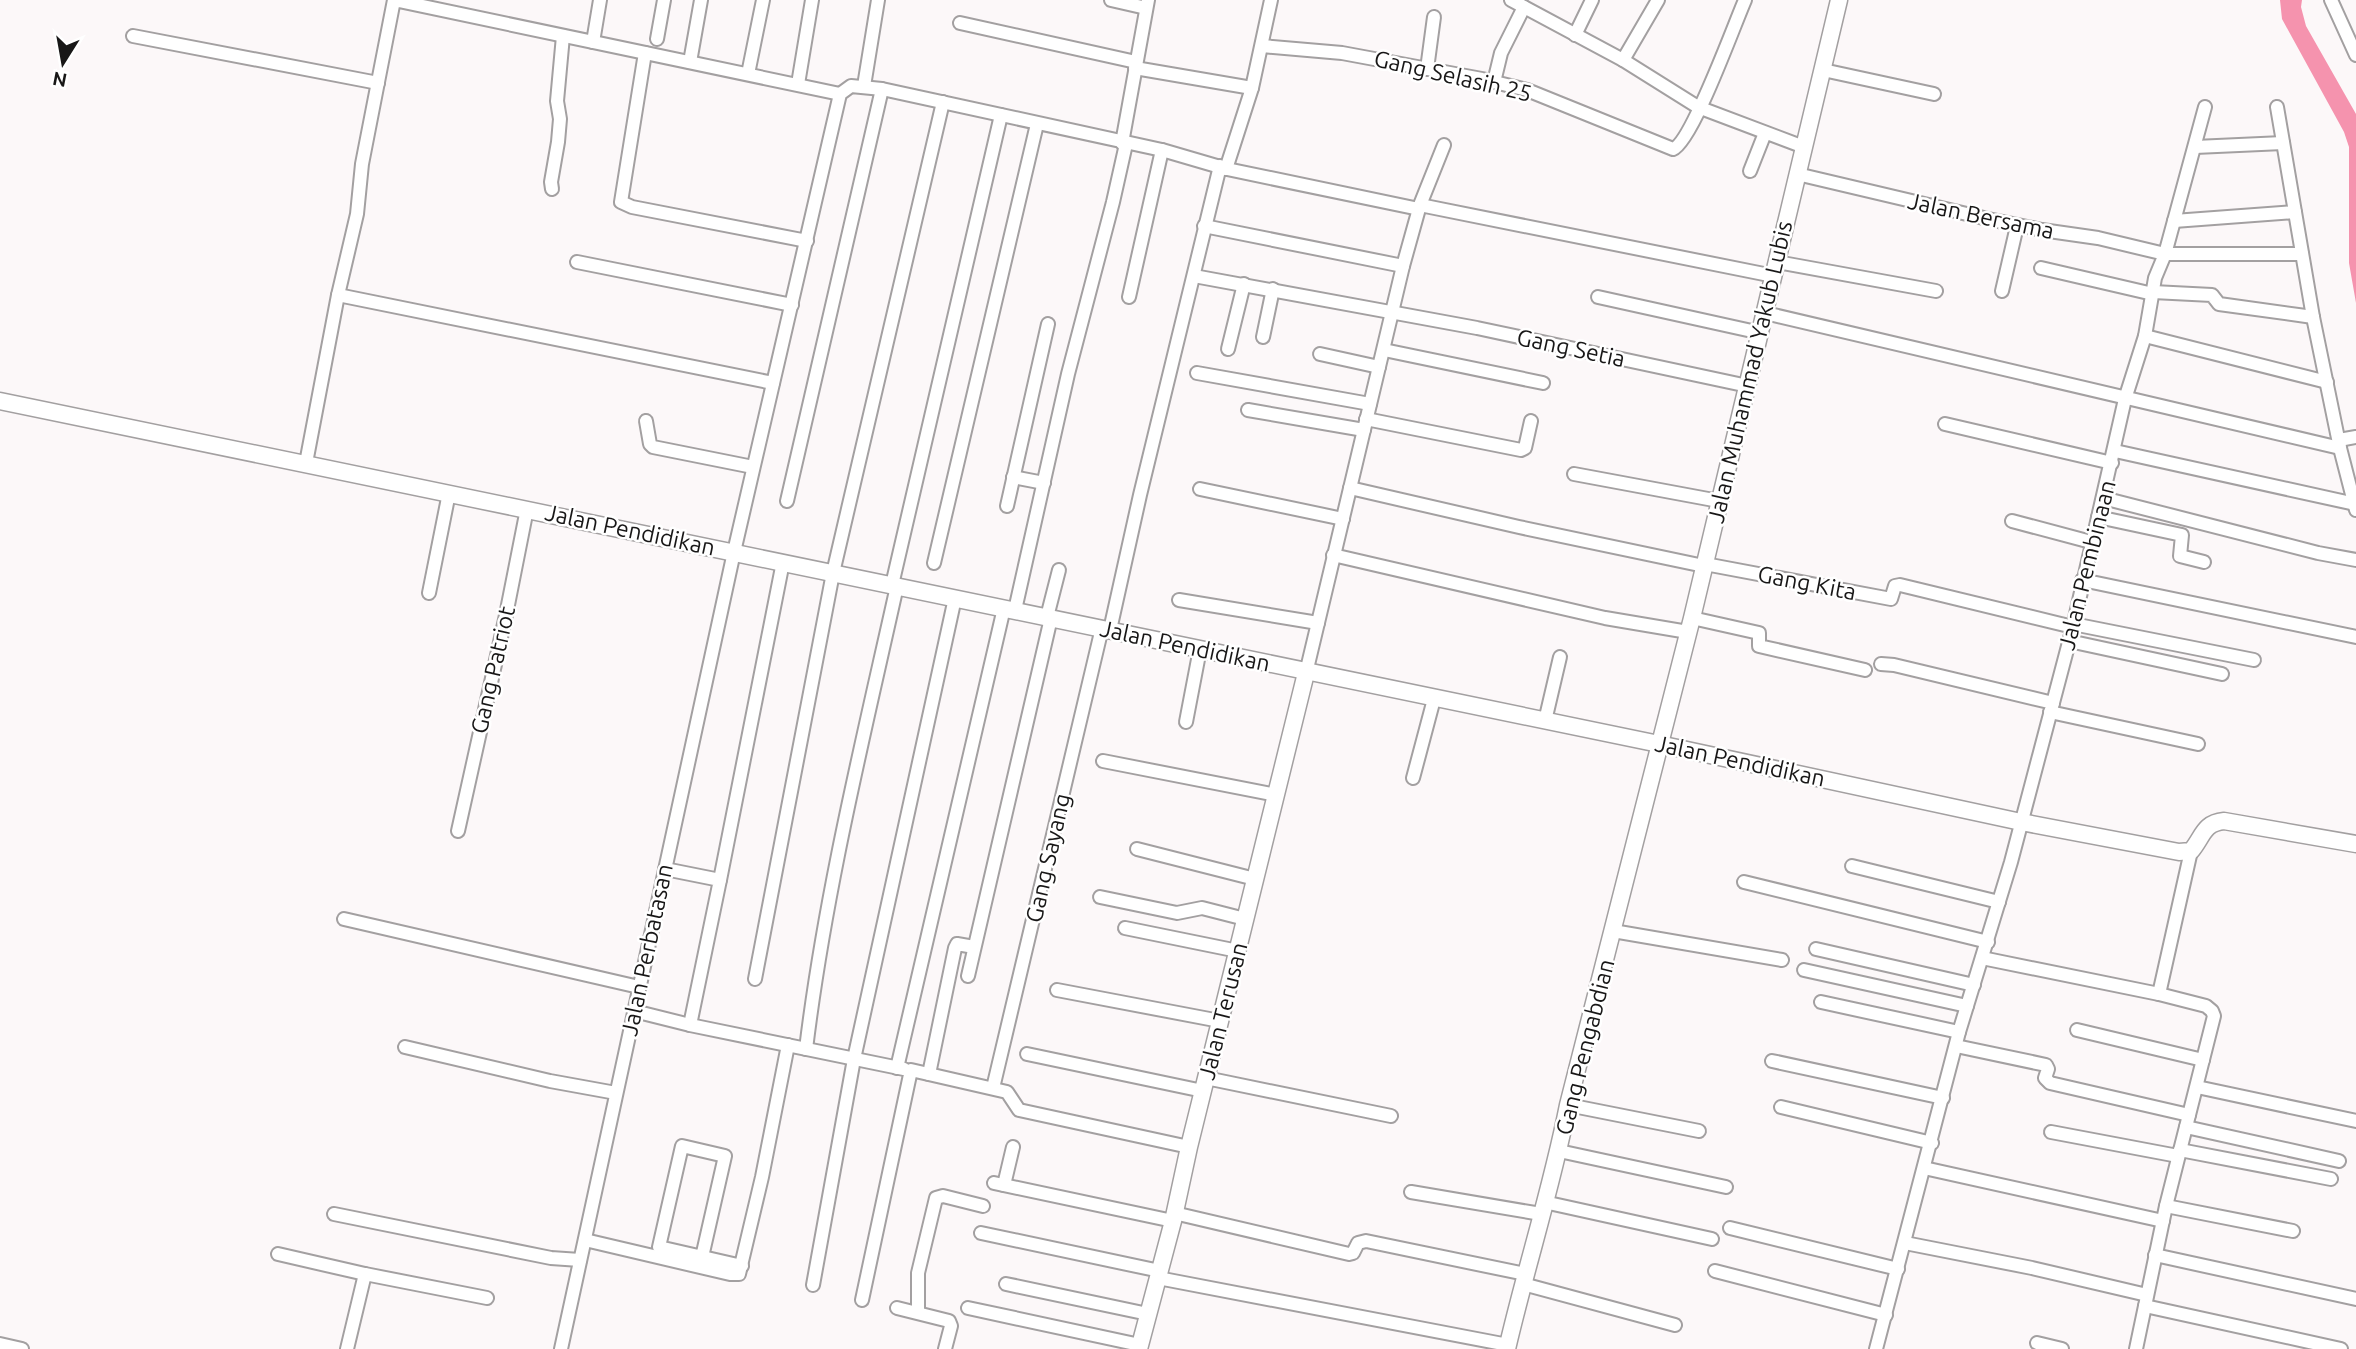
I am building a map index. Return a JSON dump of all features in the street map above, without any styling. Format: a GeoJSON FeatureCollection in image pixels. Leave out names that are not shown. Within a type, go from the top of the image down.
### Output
{"type":"FeatureCollection","features":[{"type":"Feature","properties":{"kind":"main road","name":"Jalan Muhammad Yakub Lubis"},"geometry":{"type":"LineString","coordinates":[[1659,744],[1761,333],[1839,0]]}},
{"type":"Feature","properties":{"kind":"main road","name":"Jalan Pendidikan"},"geometry":{"type":"LineString","coordinates":[[5,402],[1659,744],[2021,822],[2179,852],[2191,850]]}},
{"type":"Feature","properties":{"kind":"main road","name":"Jalan Terusan"},"geometry":{"type":"LineString","coordinates":[[1139,1347],[1174,1217],[1306,673]]}},
{"type":"Feature","properties":{"kind":"main road","name":"Gang Pengabdian"},"geometry":{"type":"LineString","coordinates":[[1507,1347],[1559,1151],[1568,1105],[1659,744]]}},
{"type":"Feature","properties":{"kind":"main road"},"geometry":{"type":"LineString","coordinates":[[2191,850],[2205,827],[2224,821],[2355,842]]}},
{"type":"Feature","properties":{"kind":"street"},"geometry":{"type":"LineString","coordinates":[[306,463],[338,295],[357,214],[362,164],[394,0],[432,4],[563,36],[840,94],[850,86],[882,89],[1163,150],[1223,167],[1420,207],[1776,269],[1936,291]]}},
{"type":"Feature","properties":{"kind":"street"},"geometry":{"type":"LineString","coordinates":[[593,42],[600,0]]}},
{"type":"Feature","properties":{"kind":"street"},"geometry":{"type":"LineString","coordinates":[[657,39],[664,0]]}},
{"type":"Feature","properties":{"kind":"street"},"geometry":{"type":"LineString","coordinates":[[690,62],[701,0]]}},
{"type":"Feature","properties":{"kind":"street"},"geometry":{"type":"LineString","coordinates":[[748,74],[762,0]]}},
{"type":"Feature","properties":{"kind":"street"},"geometry":{"type":"LineString","coordinates":[[798,84],[812,0]]}},
{"type":"Feature","properties":{"kind":"street"},"geometry":{"type":"LineString","coordinates":[[863,86],[878,0]]}},
{"type":"Feature","properties":{"kind":"street"},"geometry":{"type":"LineString","coordinates":[[897,1068],[1009,609],[1044,483],[1068,374],[1114,202],[1147,4],[1111,0]]}},
{"type":"Feature","properties":{"kind":"street","name":"Gang Sayang"},"geometry":{"type":"LineString","coordinates":[[993,1088],[1194,276],[1204,226],[1252,88],[1271,0]]}},
{"type":"Feature","properties":{"kind":"street"},"geometry":{"type":"LineString","coordinates":[[1511,0],[1623,60],[1699,108],[1804,147]]}},
{"type":"Feature","properties":{"kind":"street"},"geometry":{"type":"LineString","coordinates":[[1575,35],[1592,0]]}},
{"type":"Feature","properties":{"kind":"street"},"geometry":{"type":"LineString","coordinates":[[1623,60],[1658,0]]}},
{"type":"Feature","properties":{"kind":"street"},"geometry":{"type":"LineString","coordinates":[[1699,108],[1745,0]]}},
{"type":"Feature","properties":{"kind":"street"},"geometry":{"type":"LineString","coordinates":[[2331,0],[2356,55]]}},
{"type":"Feature","properties":{"kind":"street"},"geometry":{"type":"LineString","coordinates":[[1494,82],[1501,53],[1524,7]]}},
{"type":"Feature","properties":{"kind":"street"},"geometry":{"type":"LineString","coordinates":[[1426,69],[1434,17]]}},
{"type":"Feature","properties":{"kind":"street"},"geometry":{"type":"LineString","coordinates":[[960,23],[1136,65],[1252,88]]}},
{"type":"Feature","properties":{"kind":"street"},"geometry":{"type":"LineString","coordinates":[[133,36],[378,83]]}},
{"type":"Feature","properties":{"kind":"street"},"geometry":{"type":"LineString","coordinates":[[552,189],[558,142],[557,92],[563,36]]}},
{"type":"Feature","properties":{"kind":"street","name":"Gang Selasih 25"},"geometry":{"type":"LineString","coordinates":[[1262,47],[1342,53],[1527,90],[1673,149],[1677,148],[1699,108]]}},
{"type":"Feature","properties":{"kind":"street"},"geometry":{"type":"LineString","coordinates":[[645,53],[621,202],[632,207],[807,241]]}},
{"type":"Feature","properties":{"kind":"street"},"geometry":{"type":"LineString","coordinates":[[1822,70],[1934,94]]}},
{"type":"Feature","properties":{"kind":"street"},"geometry":{"type":"LineString","coordinates":[[787,501],[882,89]]}},
{"type":"Feature","properties":{"kind":"street","name":"Jalan Perbatasan"},"geometry":{"type":"LineString","coordinates":[[561,1349],[734,552],[840,94]]}},
{"type":"Feature","properties":{"kind":"street"},"geometry":{"type":"LineString","coordinates":[[755,979],[833,573],[943,102]]}},
{"type":"Feature","properties":{"kind":"street","name":"Jalan Pembinaan"},"geometry":{"type":"LineString","coordinates":[[1876,1349],[1959,1032],[1988,942],[2021,822],[2073,625],[2091,542],[2114,457],[2125,399],[2145,336],[2155,278],[2165,254],[2205,107]]}},
{"type":"Feature","properties":{"kind":"street"},"geometry":{"type":"LineString","coordinates":[[2277,107],[2313,317],[2339,444],[2356,510]]}},
{"type":"Feature","properties":{"kind":"street"},"geometry":{"type":"LineString","coordinates":[[806,1049],[815,975],[895,585],[1001,115]]}},
{"type":"Feature","properties":{"kind":"street"},"geometry":{"type":"LineString","coordinates":[[934,563],[1037,124]]}},
{"type":"Feature","properties":{"kind":"street"},"geometry":{"type":"LineString","coordinates":[[1750,171],[1765,132]]}},
{"type":"Feature","properties":{"kind":"street"},"geometry":{"type":"LineString","coordinates":[[2195,147],[2283,143]]}},
{"type":"Feature","properties":{"kind":"street"},"geometry":{"type":"LineString","coordinates":[[1306,673],[1403,266],[1420,207],[1444,145]]}},
{"type":"Feature","properties":{"kind":"street"},"geometry":{"type":"LineString","coordinates":[[1129,296],[1163,150]]}},
{"type":"Feature","properties":{"kind":"street","name":"Jalan Bersama"},"geometry":{"type":"LineString","coordinates":[[1797,174],[2017,226],[2098,238],[2165,254],[2302,254]]}},
{"type":"Feature","properties":{"kind":"street"},"geometry":{"type":"LineString","coordinates":[[2174,221],[2295,212]]}},
{"type":"Feature","properties":{"kind":"street"},"geometry":{"type":"LineString","coordinates":[[1204,226],[1403,266]]}},
{"type":"Feature","properties":{"kind":"street"},"geometry":{"type":"LineString","coordinates":[[2002,291],[2017,226]]}},
{"type":"Feature","properties":{"kind":"street"},"geometry":{"type":"LineString","coordinates":[[577,262],[792,305]]}},
{"type":"Feature","properties":{"kind":"street"},"geometry":{"type":"LineString","coordinates":[[2041,268],[2152,298],[2212,295],[2219,304],[2313,317]]}},
{"type":"Feature","properties":{"kind":"street","name":"Gang Setia"},"geometry":{"type":"LineString","coordinates":[[1194,276],[1393,312],[1748,386]]}},
{"type":"Feature","properties":{"kind":"street"},"geometry":{"type":"LineString","coordinates":[[1227,349],[1244,284]]}},
{"type":"Feature","properties":{"kind":"street"},"geometry":{"type":"LineString","coordinates":[[1263,337],[1273,289]]}},
{"type":"Feature","properties":{"kind":"street"},"geometry":{"type":"LineString","coordinates":[[338,295],[773,383]]}},
{"type":"Feature","properties":{"kind":"street"},"geometry":{"type":"LineString","coordinates":[[1598,297],[1761,333]]}},
{"type":"Feature","properties":{"kind":"street"},"geometry":{"type":"LineString","coordinates":[[1765,313],[2125,399],[2339,444],[2356,437]]}},
{"type":"Feature","properties":{"kind":"street"},"geometry":{"type":"LineString","coordinates":[[1007,506],[1048,324]]}},
{"type":"Feature","properties":{"kind":"street"},"geometry":{"type":"LineString","coordinates":[[2145,336],[2327,382]]}},
{"type":"Feature","properties":{"kind":"street"},"geometry":{"type":"LineString","coordinates":[[1384,350],[1543,383]]}},
{"type":"Feature","properties":{"kind":"street"},"geometry":{"type":"LineString","coordinates":[[1320,354],[1379,367]]}},
{"type":"Feature","properties":{"kind":"street"},"geometry":{"type":"LineString","coordinates":[[1197,373],[1370,404]]}},
{"type":"Feature","properties":{"kind":"street"},"geometry":{"type":"LineString","coordinates":[[1248,410],[1365,425],[1521,450],[1525,448],[1531,421]]}},
{"type":"Feature","properties":{"kind":"street"},"geometry":{"type":"LineString","coordinates":[[646,421],[650,444],[653,447],[753,467]]}},
{"type":"Feature","properties":{"kind":"street"},"geometry":{"type":"LineString","coordinates":[[1945,424],[2355,504]]}},
{"type":"Feature","properties":{"kind":"street"},"geometry":{"type":"LineString","coordinates":[[1574,474],[1719,501]]}},
{"type":"Feature","properties":{"kind":"street"},"geometry":{"type":"LineString","coordinates":[[1013,477],[1044,483]]}},
{"type":"Feature","properties":{"kind":"street"},"geometry":{"type":"LineString","coordinates":[[1350,488],[1519,527],[1704,565]]}},
{"type":"Feature","properties":{"kind":"street"},"geometry":{"type":"LineString","coordinates":[[1200,489],[1343,519]]}},
{"type":"Feature","properties":{"kind":"street"},"geometry":{"type":"LineString","coordinates":[[429,593],[449,493]]}},
{"type":"Feature","properties":{"kind":"street"},"geometry":{"type":"LineString","coordinates":[[2103,498],[2318,553],[2356,560]]}},
{"type":"Feature","properties":{"kind":"street","name":"Gang Patriot"},"geometry":{"type":"LineString","coordinates":[[458,831],[527,509]]}},
{"type":"Feature","properties":{"kind":"street"},"geometry":{"type":"LineString","coordinates":[[2098,517],[2182,535],[2180,556],[2204,562]]}},
{"type":"Feature","properties":{"kind":"street"},"geometry":{"type":"LineString","coordinates":[[2012,522],[2091,542]]}},
{"type":"Feature","properties":{"kind":"street"},"geometry":{"type":"LineString","coordinates":[[1333,555],[1605,618],[1759,633],[1759,646],[1865,670]]}},
{"type":"Feature","properties":{"kind":"street"},"geometry":{"type":"LineString","coordinates":[[690,1025],[783,562]]}},
{"type":"Feature","properties":{"kind":"street","name":"Gang Kita"},"geometry":{"type":"LineString","coordinates":[[1704,565],[1891,599],[1895,586],[1900,584],[2073,625]]}},
{"type":"Feature","properties":{"kind":"street"},"geometry":{"type":"LineString","coordinates":[[968,976],[1059,570]]}},
{"type":"Feature","properties":{"kind":"street"},"geometry":{"type":"LineString","coordinates":[[2082,580],[2356,637]]}},
{"type":"Feature","properties":{"kind":"street"},"geometry":{"type":"LineString","coordinates":[[813,1285],[853,1059],[955,598]]}},
{"type":"Feature","properties":{"kind":"street"},"geometry":{"type":"LineString","coordinates":[[1179,600],[1318,623]]}},
{"type":"Feature","properties":{"kind":"street"},"geometry":{"type":"LineString","coordinates":[[2073,625],[2254,660]]}},
{"type":"Feature","properties":{"kind":"street"},"geometry":{"type":"LineString","coordinates":[[2069,640],[2222,674]]}},
{"type":"Feature","properties":{"kind":"street"},"geometry":{"type":"LineString","coordinates":[[1186,722],[1200,649]]}},
{"type":"Feature","properties":{"kind":"street"},"geometry":{"type":"LineString","coordinates":[[1545,721],[1560,657]]}},
{"type":"Feature","properties":{"kind":"street"},"geometry":{"type":"LineString","coordinates":[[1881,664],[1894,665],[2198,744]]}},
{"type":"Feature","properties":{"kind":"street"},"geometry":{"type":"LineString","coordinates":[[1413,778],[1434,699]]}},
{"type":"Feature","properties":{"kind":"street"},"geometry":{"type":"LineString","coordinates":[[1103,761],[1276,794]]}},
{"type":"Feature","properties":{"kind":"street"},"geometry":{"type":"LineString","coordinates":[[1137,849],[1255,879]]}},
{"type":"Feature","properties":{"kind":"street"},"geometry":{"type":"LineString","coordinates":[[2159,994],[2191,850]]}},
{"type":"Feature","properties":{"kind":"street"},"geometry":{"type":"LineString","coordinates":[[1852,866],[1999,902]]}},
{"type":"Feature","properties":{"kind":"street"},"geometry":{"type":"LineString","coordinates":[[665,869],[720,880]]}},
{"type":"Feature","properties":{"kind":"street"},"geometry":{"type":"LineString","coordinates":[[1744,882],[1988,942]]}},
{"type":"Feature","properties":{"kind":"street"},"geometry":{"type":"LineString","coordinates":[[1100,897],[1177,913],[1202,908],[1245,919]]}},
{"type":"Feature","properties":{"kind":"street"},"geometry":{"type":"LineString","coordinates":[[344,919],[639,987]]}},
{"type":"Feature","properties":{"kind":"street"},"geometry":{"type":"LineString","coordinates":[[1125,928],[1238,951]]}},
{"type":"Feature","properties":{"kind":"street"},"geometry":{"type":"LineString","coordinates":[[1613,935],[1640,941],[1647,937],[1782,960]]}},
{"type":"Feature","properties":{"kind":"street"},"geometry":{"type":"LineString","coordinates":[[929,1074],[955,948],[957,944],[974,947]]}},
{"type":"Feature","properties":{"kind":"street"},"geometry":{"type":"LineString","coordinates":[[1816,948],[1974,985]]}},
{"type":"Feature","properties":{"kind":"street"},"geometry":{"type":"LineString","coordinates":[[1983,958],[2159,994],[2206,1006],[2214,1016],[2166,1206],[2136,1349]]}},
{"type":"Feature","properties":{"kind":"street"},"geometry":{"type":"LineString","coordinates":[[1804,970],[1967,1006]]}},
{"type":"Feature","properties":{"kind":"street"},"geometry":{"type":"LineString","coordinates":[[1057,990],[1220,1021]]}},
{"type":"Feature","properties":{"kind":"street"},"geometry":{"type":"LineString","coordinates":[[1821,1002],[1959,1032]]}},
{"type":"Feature","properties":{"kind":"street"},"geometry":{"type":"LineString","coordinates":[[634,1011],[993,1088],[1007,1092],[1019,1110],[1189,1147]]}},
{"type":"Feature","properties":{"kind":"street"},"geometry":{"type":"LineString","coordinates":[[2077,1030],[2203,1060]]}},
{"type":"Feature","properties":{"kind":"street"},"geometry":{"type":"LineString","coordinates":[[585,1240],[739,1274],[788,1045]]}},
{"type":"Feature","properties":{"kind":"street"},"geometry":{"type":"LineString","coordinates":[[1956,1046],[2046,1065],[2048,1069],[2045,1078],[2050,1083],[2339,1161]]}},
{"type":"Feature","properties":{"kind":"street"},"geometry":{"type":"LineString","coordinates":[[405,1047],[550,1081],[616,1093]]}},
{"type":"Feature","properties":{"kind":"street"},"geometry":{"type":"LineString","coordinates":[[1027,1054],[1391,1116]]}},
{"type":"Feature","properties":{"kind":"street"},"geometry":{"type":"LineString","coordinates":[[1772,1061],[1943,1098]]}},
{"type":"Feature","properties":{"kind":"street"},"geometry":{"type":"LineString","coordinates":[[862,1300],[911,1070]]}},
{"type":"Feature","properties":{"kind":"street"},"geometry":{"type":"LineString","coordinates":[[2197,1087],[2356,1121]]}},
{"type":"Feature","properties":{"kind":"street"},"geometry":{"type":"LineString","coordinates":[[1568,1105],[1699,1131]]}},
{"type":"Feature","properties":{"kind":"street"},"geometry":{"type":"LineString","coordinates":[[1781,1107],[1932,1143]]}},
{"type":"Feature","properties":{"kind":"street"},"geometry":{"type":"LineString","coordinates":[[2051,1132],[2331,1179]]}},
{"type":"Feature","properties":{"kind":"street"},"geometry":{"type":"LineString","coordinates":[[702,1257],[725,1156],[682,1146],[659,1247],[702,1257],[742,1266]]}},
{"type":"Feature","properties":{"kind":"street"},"geometry":{"type":"LineString","coordinates":[[1013,1147],[1000,1184],[1349,1254],[1358,1243],[1366,1241],[1524,1279],[1675,1325]]}},
{"type":"Feature","properties":{"kind":"street"},"geometry":{"type":"LineString","coordinates":[[1559,1151],[1726,1186]]}},
{"type":"Feature","properties":{"kind":"street"},"geometry":{"type":"LineString","coordinates":[[1924,1168],[2163,1221]]}},
{"type":"Feature","properties":{"kind":"street"},"geometry":{"type":"LineString","coordinates":[[1411,1192],[1542,1208],[1712,1239]]}},
{"type":"Feature","properties":{"kind":"street"},"geometry":{"type":"LineString","coordinates":[[918,1312],[918,1273],[936,1198],[943,1196],[983,1206]]}},
{"type":"Feature","properties":{"kind":"street"},"geometry":{"type":"LineString","coordinates":[[2166,1206],[2293,1231]]}},
{"type":"Feature","properties":{"kind":"street"},"geometry":{"type":"LineString","coordinates":[[334,1214],[551,1258],[580,1260]]}},
{"type":"Feature","properties":{"kind":"street"},"geometry":{"type":"LineString","coordinates":[[1730,1228],[1898,1269]]}},
{"type":"Feature","properties":{"kind":"street"},"geometry":{"type":"LineString","coordinates":[[981,1233],[1159,1274],[1507,1347]]}},
{"type":"Feature","properties":{"kind":"street"},"geometry":{"type":"LineString","coordinates":[[1905,1243],[2032,1268],[2146,1301],[2341,1349]]}},
{"type":"Feature","properties":{"kind":"street"},"geometry":{"type":"LineString","coordinates":[[278,1254],[487,1298]]}},
{"type":"Feature","properties":{"kind":"street"},"geometry":{"type":"LineString","coordinates":[[2155,1255],[2356,1299]]}},
{"type":"Feature","properties":{"kind":"street"},"geometry":{"type":"LineString","coordinates":[[1715,1271],[1886,1315]]}},
{"type":"Feature","properties":{"kind":"street"},"geometry":{"type":"LineString","coordinates":[[347,1349],[366,1274]]}},
{"type":"Feature","properties":{"kind":"street"},"geometry":{"type":"LineString","coordinates":[[1006,1283],[1148,1314]]}},
{"type":"Feature","properties":{"kind":"street"},"geometry":{"type":"LineString","coordinates":[[897,1308],[949,1321],[951,1326],[945,1349]]}},
{"type":"Feature","properties":{"kind":"street"},"geometry":{"type":"LineString","coordinates":[[968,1308],[1139,1347]]}},
{"type":"Feature","properties":{"kind":"street"},"geometry":{"type":"LineString","coordinates":[[2038,1343],[2062,1349]]}},
{"type":"Feature","properties":{"kind":"street"},"geometry":{"type":"LineString","coordinates":[[0,1344],[22,1349]]}},
{"type":"Feature","properties":{"kind":"shaded area"},"geometry":{"type":"Polygon","coordinates":[[[2280,0],[2302,0],[2306,26],[2356,114],[2356,303],[2349,263],[2349,147],[2344,132],[2282,19],[2280,0]]]}}]}
